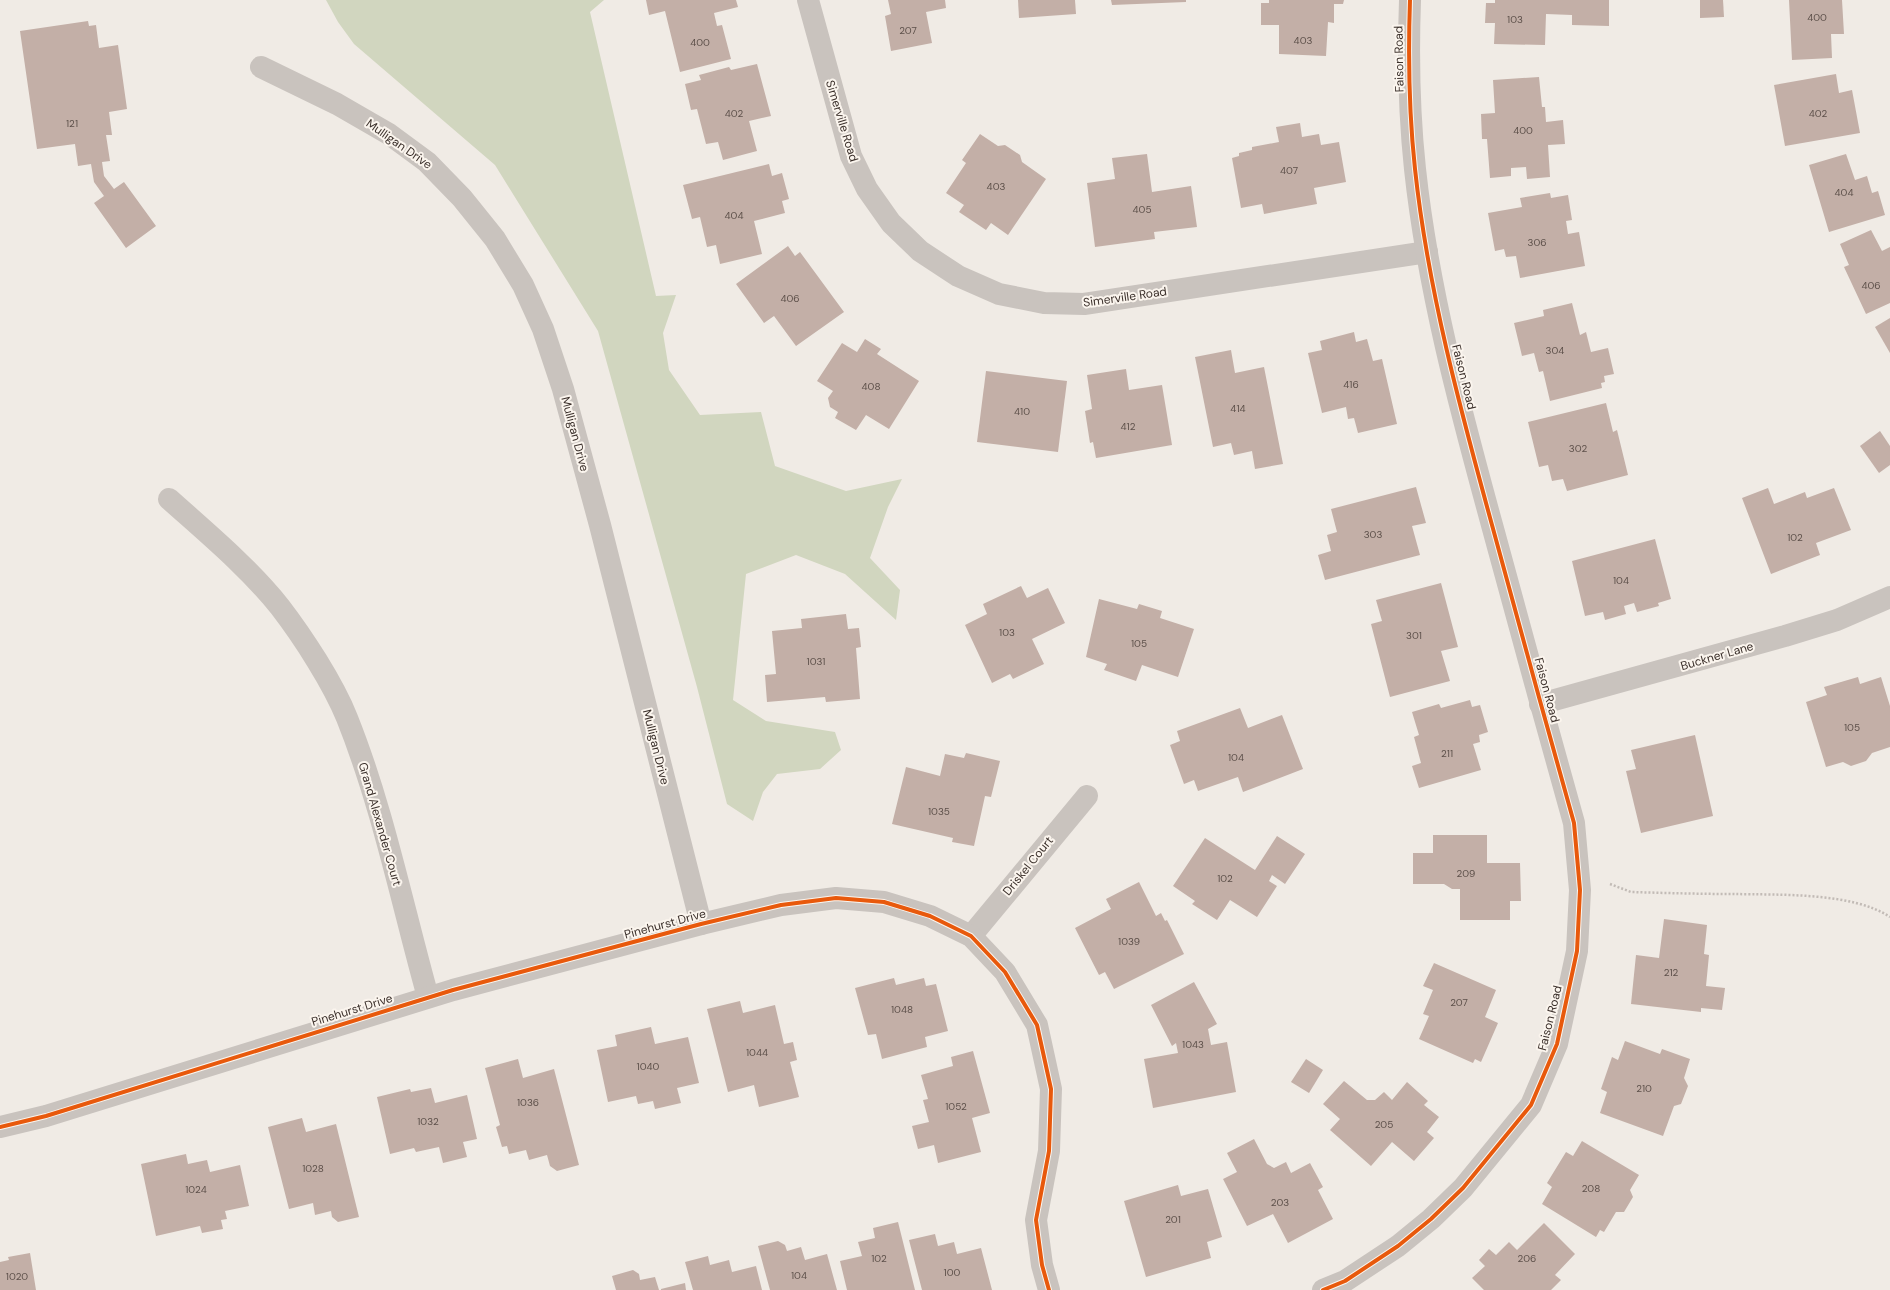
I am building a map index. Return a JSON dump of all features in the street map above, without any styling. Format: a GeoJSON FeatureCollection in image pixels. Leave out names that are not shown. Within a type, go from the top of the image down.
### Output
{"type":"FeatureCollection","features":[{"type":"Feature","properties":{"kind":"street","name":"Simerville Road"},"geometry":{"type":"LineString","coordinates":[[808,0],[851,156],[867,189],[891,223],[920,251],[958,276],[999,294],[1044,303],[1084,304],[1427,252]]}},
{"type":"Feature","properties":{"kind":"street","name":"Faison Road"},"geometry":{"type":"LineString","coordinates":[[1323,1290],[1345,1281],[1398,1246],[1431,1219],[1463,1188],[1531,1105],[1557,1044],[1577,951],[1580,890],[1574,823],[1540,704],[1449,363],[1427,252],[1415,170],[1410,108],[1408,47],[1410,0]]}},
{"type":"Feature","properties":{"kind":"street","name":"Mulligan Drive"},"geometry":{"type":"LineString","coordinates":[[261,67],[337,104],[389,134],[427,162],[462,198],[495,239],[523,285],[543,329],[563,389],[600,525],[701,924]]}},
{"type":"Feature","properties":{"kind":"street","name":"Grand Alexander Court"},"geometry":{"type":"LineString","coordinates":[[169,499],[237,561],[280,607],[318,662],[347,717],[375,797],[428,997]]}},
{"type":"Feature","properties":{"kind":"street","name":"Buckner Lane"},"geometry":{"type":"LineString","coordinates":[[1540,704],[1785,636],[1837,620],[1890,597]]}},
{"type":"Feature","properties":{"kind":"street","name":"Driskel Court"},"geometry":{"type":"LineString","coordinates":[[970,936],[1087,796]]}},
{"type":"Feature","properties":{"kind":"street","name":"Pinehurst Drive"},"geometry":{"type":"LineString","coordinates":[[0,1127],[54,1114],[428,997],[701,924],[781,905],[836,898],[884,902],[930,916],[970,936],[1005,972],[1037,1025],[1051,1089],[1049,1151],[1036,1220],[1042,1265],[1049,1290]]}},
{"type":"Feature","properties":{"kind":"path"},"geometry":{"type":"LineString","coordinates":[[1610,884],[1630,892],[1790,895],[1825,899],[1867,907],[1890,917]]}},
{"type":"Feature","properties":{"kind":"green space"},"geometry":{"type":"Polygon","coordinates":[[[326,0],[604,0],[590,12],[656,296],[676,295],[663,333],[669,370],[700,415],[761,412],[775,466],[846,491],[902,479],[888,507],[870,558],[900,590],[896,620],[845,574],[796,555],[746,574],[733,700],[766,721],[835,732],[841,750],[820,769],[777,774],[763,792],[753,821],[727,804],[697,687],[598,331],[495,165],[354,44],[338,22],[326,0]]]}},
{"type":"Feature","properties":{"kind":"building"},"geometry":{"type":"Polygon","coordinates":[[[646,0],[736,0],[738,7],[714,13],[717,26],[722,25],[731,59],[680,72],[665,11],[649,15],[646,0]]]}},
{"type":"Feature","properties":{"kind":"building"},"geometry":{"type":"Polygon","coordinates":[[[888,0],[945,0],[946,8],[926,12],[932,43],[891,51],[885,16],[891,14],[888,0]]]}},
{"type":"Feature","properties":{"kind":"building"},"geometry":{"type":"Polygon","coordinates":[[[1018,0],[1075,0],[1076,14],[1019,18],[1018,0]]]}},
{"type":"Feature","properties":{"kind":"building"},"geometry":{"type":"Polygon","coordinates":[[[1111,0],[1186,0],[1186,2],[1112,5],[1111,0]]]}},
{"type":"Feature","properties":{"kind":"building"},"geometry":{"type":"Polygon","coordinates":[[[1269,0],[1344,0],[1343,4],[1334,4],[1334,23],[1328,22],[1326,56],[1279,54],[1279,25],[1261,25],[1261,3],[1269,3],[1269,0]]]}},
{"type":"Feature","properties":{"kind":"building"},"geometry":{"type":"Polygon","coordinates":[[[1495,0],[1609,0],[1609,26],[1572,25],[1572,15],[1546,14],[1545,45],[1494,44],[1495,23],[1485,23],[1486,3],[1495,3],[1495,0]]]}},
{"type":"Feature","properties":{"kind":"building"},"geometry":{"type":"Polygon","coordinates":[[[1700,0],[1723,0],[1724,17],[1700,18],[1700,0]]]}},
{"type":"Feature","properties":{"kind":"building"},"geometry":{"type":"Polygon","coordinates":[[[1789,0],[1842,0],[1844,34],[1831,34],[1832,58],[1792,60],[1789,0]]]}},
{"type":"Feature","properties":{"kind":"building"},"geometry":{"type":"Polygon","coordinates":[[[88,21],[89,26],[96,25],[99,48],[118,45],[127,109],[109,112],[112,135],[106,135],[110,161],[102,162],[104,176],[114,189],[124,182],[156,226],[126,248],[94,203],[104,196],[94,182],[91,164],[78,166],[75,144],[37,149],[20,31],[88,21]]]}},
{"type":"Feature","properties":{"kind":"building"},"geometry":{"type":"Polygon","coordinates":[[[757,64],[771,116],[749,121],[757,151],[723,160],[718,142],[706,144],[697,109],[691,110],[685,84],[701,80],[699,75],[729,67],[731,70],[757,64]]]}},
{"type":"Feature","properties":{"kind":"building"},"geometry":{"type":"Polygon","coordinates":[[[1836,74],[1839,93],[1852,90],[1860,133],[1785,146],[1774,85],[1836,74]]]}},
{"type":"Feature","properties":{"kind":"building"},"geometry":{"type":"Polygon","coordinates":[[[1539,77],[1542,107],[1545,107],[1546,122],[1563,120],[1565,144],[1548,145],[1550,177],[1527,179],[1526,167],[1511,168],[1511,176],[1490,178],[1487,139],[1482,139],[1481,114],[1495,113],[1493,80],[1539,77]]]}},
{"type":"Feature","properties":{"kind":"building"},"geometry":{"type":"Polygon","coordinates":[[[1300,123],[1302,137],[1319,134],[1321,145],[1339,142],[1346,182],[1314,188],[1317,204],[1264,214],[1262,204],[1241,208],[1232,158],[1239,156],[1239,153],[1252,150],[1252,147],[1279,142],[1276,127],[1300,123]]]}},
{"type":"Feature","properties":{"kind":"building"},"geometry":{"type":"Polygon","coordinates":[[[980,134],[998,146],[1005,145],[1020,155],[1022,162],[1046,179],[1008,235],[991,223],[986,230],[959,212],[964,205],[946,193],[966,163],[962,160],[980,134]]]}},
{"type":"Feature","properties":{"kind":"building"},"geometry":{"type":"Polygon","coordinates":[[[1147,154],[1152,192],[1191,186],[1197,227],[1154,232],[1155,239],[1095,247],[1087,183],[1115,179],[1112,158],[1147,154]]]}},
{"type":"Feature","properties":{"kind":"building"},"geometry":{"type":"Polygon","coordinates":[[[1846,154],[1855,180],[1867,176],[1872,193],[1878,191],[1885,215],[1829,232],[1809,165],[1846,154]]]}},
{"type":"Feature","properties":{"kind":"building"},"geometry":{"type":"Polygon","coordinates":[[[769,164],[772,176],[782,173],[789,199],[782,201],[785,213],[754,221],[762,254],[720,264],[716,245],[707,247],[700,217],[692,219],[683,185],[769,164]]]}},
{"type":"Feature","properties":{"kind":"building"},"geometry":{"type":"Polygon","coordinates":[[[1550,193],[1551,198],[1568,195],[1572,220],[1566,221],[1568,234],[1579,232],[1585,266],[1520,278],[1516,256],[1506,257],[1504,249],[1495,251],[1488,213],[1522,207],[1520,198],[1550,193]]]}},
{"type":"Feature","properties":{"kind":"building"},"geometry":{"type":"Polygon","coordinates":[[[1871,230],[1882,251],[1890,247],[1890,303],[1866,314],[1844,267],[1849,265],[1840,244],[1871,230]]]}},
{"type":"Feature","properties":{"kind":"building"},"geometry":{"type":"Polygon","coordinates":[[[788,246],[795,256],[800,252],[844,312],[796,346],[774,316],[764,323],[736,284],[788,246]]]}},
{"type":"Feature","properties":{"kind":"building"},"geometry":{"type":"Polygon","coordinates":[[[1572,303],[1580,335],[1586,332],[1591,352],[1608,348],[1614,374],[1604,376],[1605,382],[1601,383],[1602,388],[1550,401],[1543,371],[1539,372],[1534,353],[1522,356],[1514,323],[1544,316],[1543,310],[1572,303]]]}},
{"type":"Feature","properties":{"kind":"building"},"geometry":{"type":"Polygon","coordinates":[[[1890,318],[1890,353],[1875,327],[1890,318]]]}},
{"type":"Feature","properties":{"kind":"building"},"geometry":{"type":"Polygon","coordinates":[[[1354,332],[1356,342],[1367,339],[1373,361],[1382,359],[1397,424],[1358,433],[1354,418],[1348,419],[1346,407],[1322,413],[1308,353],[1322,350],[1320,341],[1354,332]]]}},
{"type":"Feature","properties":{"kind":"building"},"geometry":{"type":"Polygon","coordinates":[[[865,339],[881,349],[877,354],[919,381],[889,429],[866,415],[856,430],[835,418],[838,412],[830,407],[828,398],[833,391],[817,381],[842,343],[857,352],[865,339]]]}},
{"type":"Feature","properties":{"kind":"building"},"geometry":{"type":"Polygon","coordinates":[[[1231,350],[1235,373],[1264,367],[1283,464],[1255,469],[1252,451],[1234,455],[1231,443],[1213,447],[1195,357],[1231,350]]]}},
{"type":"Feature","properties":{"kind":"building"},"geometry":{"type":"Polygon","coordinates":[[[1126,369],[1129,390],[1162,385],[1172,445],[1096,458],[1093,442],[1090,443],[1085,411],[1092,409],[1087,375],[1126,369]]]}},
{"type":"Feature","properties":{"kind":"building"},"geometry":{"type":"Polygon","coordinates":[[[986,371],[1067,381],[1058,452],[977,442],[986,371]]]}},
{"type":"Feature","properties":{"kind":"building"},"geometry":{"type":"Polygon","coordinates":[[[1606,403],[1613,432],[1617,430],[1628,475],[1567,491],[1563,479],[1552,481],[1548,465],[1539,467],[1528,422],[1606,403]]]}},
{"type":"Feature","properties":{"kind":"building"},"geometry":{"type":"Polygon","coordinates":[[[1880,431],[1890,446],[1890,465],[1879,473],[1860,446],[1880,431]]]}},
{"type":"Feature","properties":{"kind":"building"},"geometry":{"type":"Polygon","coordinates":[[[1416,487],[1426,523],[1412,526],[1420,555],[1325,580],[1318,555],[1331,551],[1327,535],[1337,532],[1331,509],[1416,487]]]}},
{"type":"Feature","properties":{"kind":"building"},"geometry":{"type":"Polygon","coordinates":[[[1768,488],[1774,504],[1805,492],[1807,498],[1834,488],[1851,530],[1816,543],[1820,555],[1771,574],[1742,498],[1768,488]]]}},
{"type":"Feature","properties":{"kind":"building"},"geometry":{"type":"Polygon","coordinates":[[[1655,539],[1671,599],[1658,603],[1659,606],[1637,612],[1634,603],[1624,606],[1626,614],[1605,620],[1603,612],[1585,616],[1572,561],[1655,539]]]}},
{"type":"Feature","properties":{"kind":"building"},"geometry":{"type":"Polygon","coordinates":[[[1441,583],[1458,647],[1441,651],[1450,681],[1390,697],[1371,624],[1382,621],[1376,600],[1441,583]]]}},
{"type":"Feature","properties":{"kind":"building"},"geometry":{"type":"Polygon","coordinates":[[[1021,586],[1027,598],[1048,588],[1065,623],[1032,639],[1044,664],[1013,679],[1010,674],[992,683],[965,625],[987,614],[983,604],[1021,586]]]}},
{"type":"Feature","properties":{"kind":"building"},"geometry":{"type":"Polygon","coordinates":[[[1099,599],[1137,609],[1139,604],[1162,611],[1160,618],[1194,629],[1178,677],[1142,665],[1136,681],[1104,670],[1107,664],[1086,657],[1099,599]]]}},
{"type":"Feature","properties":{"kind":"building"},"geometry":{"type":"Polygon","coordinates":[[[846,614],[848,629],[859,628],[861,647],[856,648],[860,699],[826,702],[825,697],[767,702],[765,675],[776,674],[772,631],[802,628],[801,619],[846,614]]]}},
{"type":"Feature","properties":{"kind":"building"},"geometry":{"type":"Polygon","coordinates":[[[1858,677],[1860,684],[1881,677],[1890,706],[1890,747],[1872,753],[1866,761],[1851,766],[1843,762],[1826,767],[1806,702],[1827,695],[1824,687],[1858,677]]]}},
{"type":"Feature","properties":{"kind":"building"},"geometry":{"type":"Polygon","coordinates":[[[1470,700],[1472,707],[1480,705],[1488,732],[1479,735],[1480,742],[1473,744],[1481,770],[1419,788],[1412,766],[1421,763],[1414,737],[1419,735],[1412,712],[1439,704],[1441,708],[1470,700]]]}},
{"type":"Feature","properties":{"kind":"building"},"geometry":{"type":"Polygon","coordinates":[[[1240,708],[1248,728],[1282,715],[1303,769],[1243,792],[1238,777],[1198,791],[1194,780],[1184,784],[1170,745],[1180,741],[1177,731],[1240,708]]]}},
{"type":"Feature","properties":{"kind":"building"},"geometry":{"type":"Polygon","coordinates":[[[1695,735],[1713,816],[1641,833],[1626,771],[1636,769],[1631,750],[1695,735]]]}},
{"type":"Feature","properties":{"kind":"building"},"geometry":{"type":"Polygon","coordinates":[[[966,753],[1000,761],[991,797],[985,796],[974,846],[952,842],[953,838],[892,824],[906,767],[940,776],[945,754],[964,758],[966,753]]]}},
{"type":"Feature","properties":{"kind":"building"},"geometry":{"type":"Polygon","coordinates":[[[1433,835],[1487,835],[1487,863],[1520,863],[1521,901],[1510,901],[1510,920],[1460,920],[1460,889],[1452,889],[1444,884],[1413,884],[1413,853],[1433,853],[1433,835]]]}},
{"type":"Feature","properties":{"kind":"building"},"geometry":{"type":"Polygon","coordinates":[[[1277,836],[1305,854],[1285,884],[1272,875],[1269,881],[1277,886],[1257,917],[1230,900],[1217,920],[1192,904],[1195,901],[1173,886],[1205,838],[1255,870],[1277,836]]]}},
{"type":"Feature","properties":{"kind":"building"},"geometry":{"type":"Polygon","coordinates":[[[1139,882],[1156,916],[1161,913],[1165,921],[1167,920],[1184,954],[1114,989],[1105,972],[1099,975],[1075,928],[1111,909],[1106,899],[1139,882]]]}},
{"type":"Feature","properties":{"kind":"building"},"geometry":{"type":"Polygon","coordinates":[[[1664,919],[1707,925],[1704,954],[1709,955],[1706,986],[1725,988],[1722,1010],[1701,1008],[1701,1012],[1631,1004],[1636,955],[1659,958],[1664,919]]]}},
{"type":"Feature","properties":{"kind":"building"},"geometry":{"type":"Polygon","coordinates":[[[1434,963],[1496,990],[1485,1017],[1498,1023],[1481,1062],[1475,1059],[1473,1063],[1419,1039],[1429,1016],[1423,1014],[1433,990],[1423,986],[1434,963]]]}},
{"type":"Feature","properties":{"kind":"building"},"geometry":{"type":"Polygon","coordinates":[[[894,978],[896,985],[924,978],[926,986],[936,984],[948,1031],[925,1037],[927,1047],[882,1059],[876,1034],[868,1035],[855,988],[894,978]]]}},
{"type":"Feature","properties":{"kind":"building"},"geometry":{"type":"Polygon","coordinates":[[[1194,982],[1217,1024],[1208,1029],[1211,1045],[1227,1042],[1236,1092],[1153,1108],[1144,1059],[1178,1053],[1176,1043],[1172,1046],[1151,1005],[1194,982]]]}},
{"type":"Feature","properties":{"kind":"building"},"geometry":{"type":"Polygon","coordinates":[[[740,1001],[743,1013],[775,1005],[784,1044],[793,1042],[797,1060],[790,1062],[799,1097],[759,1107],[754,1085],[728,1092],[707,1009],[740,1001]]]}},
{"type":"Feature","properties":{"kind":"building"},"geometry":{"type":"Polygon","coordinates":[[[651,1027],[655,1044],[688,1037],[699,1083],[677,1088],[681,1103],[655,1109],[653,1101],[638,1104],[636,1096],[608,1102],[597,1050],[617,1046],[615,1035],[651,1027]]]}},
{"type":"Feature","properties":{"kind":"building"},"geometry":{"type":"Polygon","coordinates":[[[1625,1041],[1660,1054],[1662,1049],[1690,1059],[1684,1078],[1688,1086],[1681,1104],[1674,1106],[1663,1136],[1600,1113],[1607,1092],[1601,1089],[1612,1057],[1618,1060],[1625,1041]]]}},
{"type":"Feature","properties":{"kind":"building"},"geometry":{"type":"Polygon","coordinates":[[[973,1051],[990,1113],[972,1118],[981,1152],[938,1163],[934,1145],[918,1149],[912,1126],[929,1122],[923,1100],[928,1099],[921,1075],[953,1066],[951,1057],[973,1051]]]}},
{"type":"Feature","properties":{"kind":"building"},"geometry":{"type":"Polygon","coordinates":[[[518,1059],[523,1078],[554,1069],[579,1165],[557,1171],[550,1166],[547,1155],[529,1160],[526,1150],[509,1154],[507,1146],[502,1147],[496,1127],[500,1125],[485,1068],[518,1059]]]}},
{"type":"Feature","properties":{"kind":"building"},"geometry":{"type":"Polygon","coordinates":[[[1306,1059],[1323,1070],[1309,1093],[1291,1082],[1306,1059]]]}},
{"type":"Feature","properties":{"kind":"building"},"geometry":{"type":"Polygon","coordinates":[[[1344,1081],[1367,1100],[1375,1100],[1384,1092],[1392,1100],[1407,1082],[1428,1101],[1424,1105],[1439,1117],[1427,1132],[1434,1138],[1414,1161],[1392,1142],[1371,1166],[1330,1130],[1340,1119],[1323,1104],[1344,1081]]]}},
{"type":"Feature","properties":{"kind":"building"},"geometry":{"type":"Polygon","coordinates":[[[431,1088],[435,1103],[467,1095],[477,1139],[463,1142],[467,1157],[443,1163],[439,1147],[416,1152],[414,1148],[390,1154],[377,1097],[410,1089],[411,1092],[431,1088]]]}},
{"type":"Feature","properties":{"kind":"building"},"geometry":{"type":"Polygon","coordinates":[[[302,1118],[306,1132],[336,1124],[359,1217],[338,1222],[332,1217],[331,1211],[315,1215],[313,1203],[289,1209],[268,1127],[302,1118]]]}},
{"type":"Feature","properties":{"kind":"building"},"geometry":{"type":"Polygon","coordinates":[[[1254,1139],[1267,1164],[1274,1168],[1286,1162],[1291,1173],[1310,1163],[1323,1187],[1318,1190],[1333,1219],[1288,1243],[1273,1214],[1247,1226],[1223,1179],[1237,1172],[1227,1153],[1254,1139]]]}},
{"type":"Feature","properties":{"kind":"building"},"geometry":{"type":"Polygon","coordinates":[[[1582,1141],[1639,1175],[1630,1190],[1633,1197],[1624,1212],[1616,1212],[1604,1232],[1600,1230],[1596,1237],[1542,1204],[1552,1187],[1547,1183],[1566,1152],[1573,1156],[1582,1141]]]}},
{"type":"Feature","properties":{"kind":"building"},"geometry":{"type":"Polygon","coordinates":[[[186,1154],[188,1164],[207,1160],[210,1172],[240,1165],[249,1206],[225,1211],[227,1219],[221,1220],[223,1229],[202,1233],[200,1226],[156,1236],[141,1164],[186,1154]]]}},
{"type":"Feature","properties":{"kind":"building"},"geometry":{"type":"Polygon","coordinates":[[[1178,1185],[1181,1196],[1208,1189],[1222,1237],[1207,1242],[1211,1258],[1146,1277],[1124,1201],[1178,1185]]]}},
{"type":"Feature","properties":{"kind":"building"},"geometry":{"type":"Polygon","coordinates":[[[898,1222],[915,1290],[847,1290],[840,1261],[862,1256],[858,1242],[875,1238],[873,1228],[898,1222]]]}},
{"type":"Feature","properties":{"kind":"building"},"geometry":{"type":"Polygon","coordinates":[[[1544,1223],[1575,1254],[1555,1275],[1561,1280],[1551,1290],[1484,1290],[1472,1278],[1485,1266],[1479,1260],[1489,1249],[1496,1255],[1509,1242],[1517,1250],[1544,1223]]]}},
{"type":"Feature","properties":{"kind":"building"},"geometry":{"type":"Polygon","coordinates":[[[935,1234],[938,1246],[954,1242],[957,1254],[981,1248],[992,1290],[922,1290],[909,1240],[935,1234]]]}},
{"type":"Feature","properties":{"kind":"building"},"geometry":{"type":"Polygon","coordinates":[[[778,1241],[785,1245],[787,1251],[801,1247],[805,1260],[827,1254],[837,1290],[770,1290],[758,1246],[778,1241]]]}},
{"type":"Feature","properties":{"kind":"building"},"geometry":{"type":"Polygon","coordinates":[[[30,1253],[36,1290],[0,1290],[0,1262],[9,1260],[8,1257],[30,1253]]]}},
{"type":"Feature","properties":{"kind":"building"},"geometry":{"type":"Polygon","coordinates":[[[708,1256],[710,1265],[729,1260],[732,1272],[756,1266],[762,1290],[693,1290],[685,1262],[708,1256]]]}},
{"type":"Feature","properties":{"kind":"building"},"geometry":{"type":"Polygon","coordinates":[[[633,1270],[639,1274],[640,1280],[655,1277],[659,1290],[616,1290],[612,1276],[633,1270]]]}},
{"type":"Feature","properties":{"kind":"building"},"geometry":{"type":"Polygon","coordinates":[[[685,1283],[686,1290],[661,1290],[661,1289],[685,1283]]]}},
{"type":"Feature","properties":{"kind":"cycle path"},"geometry":{"type":"LineString","coordinates":[[1323,1290],[1345,1281],[1398,1246],[1431,1219],[1463,1188],[1531,1105],[1557,1044],[1577,951],[1580,890],[1574,823],[1468,437],[1446,348],[1428,259],[1415,169],[1411,127],[1409,63],[1410,0]]}},
{"type":"Feature","properties":{"kind":"cycle path"},"geometry":{"type":"LineString","coordinates":[[0,1127],[46,1116],[453,990],[701,924],[781,905],[836,898],[884,902],[930,916],[971,936],[1005,972],[1037,1025],[1051,1089],[1049,1151],[1036,1220],[1042,1265],[1049,1290]]}}]}
